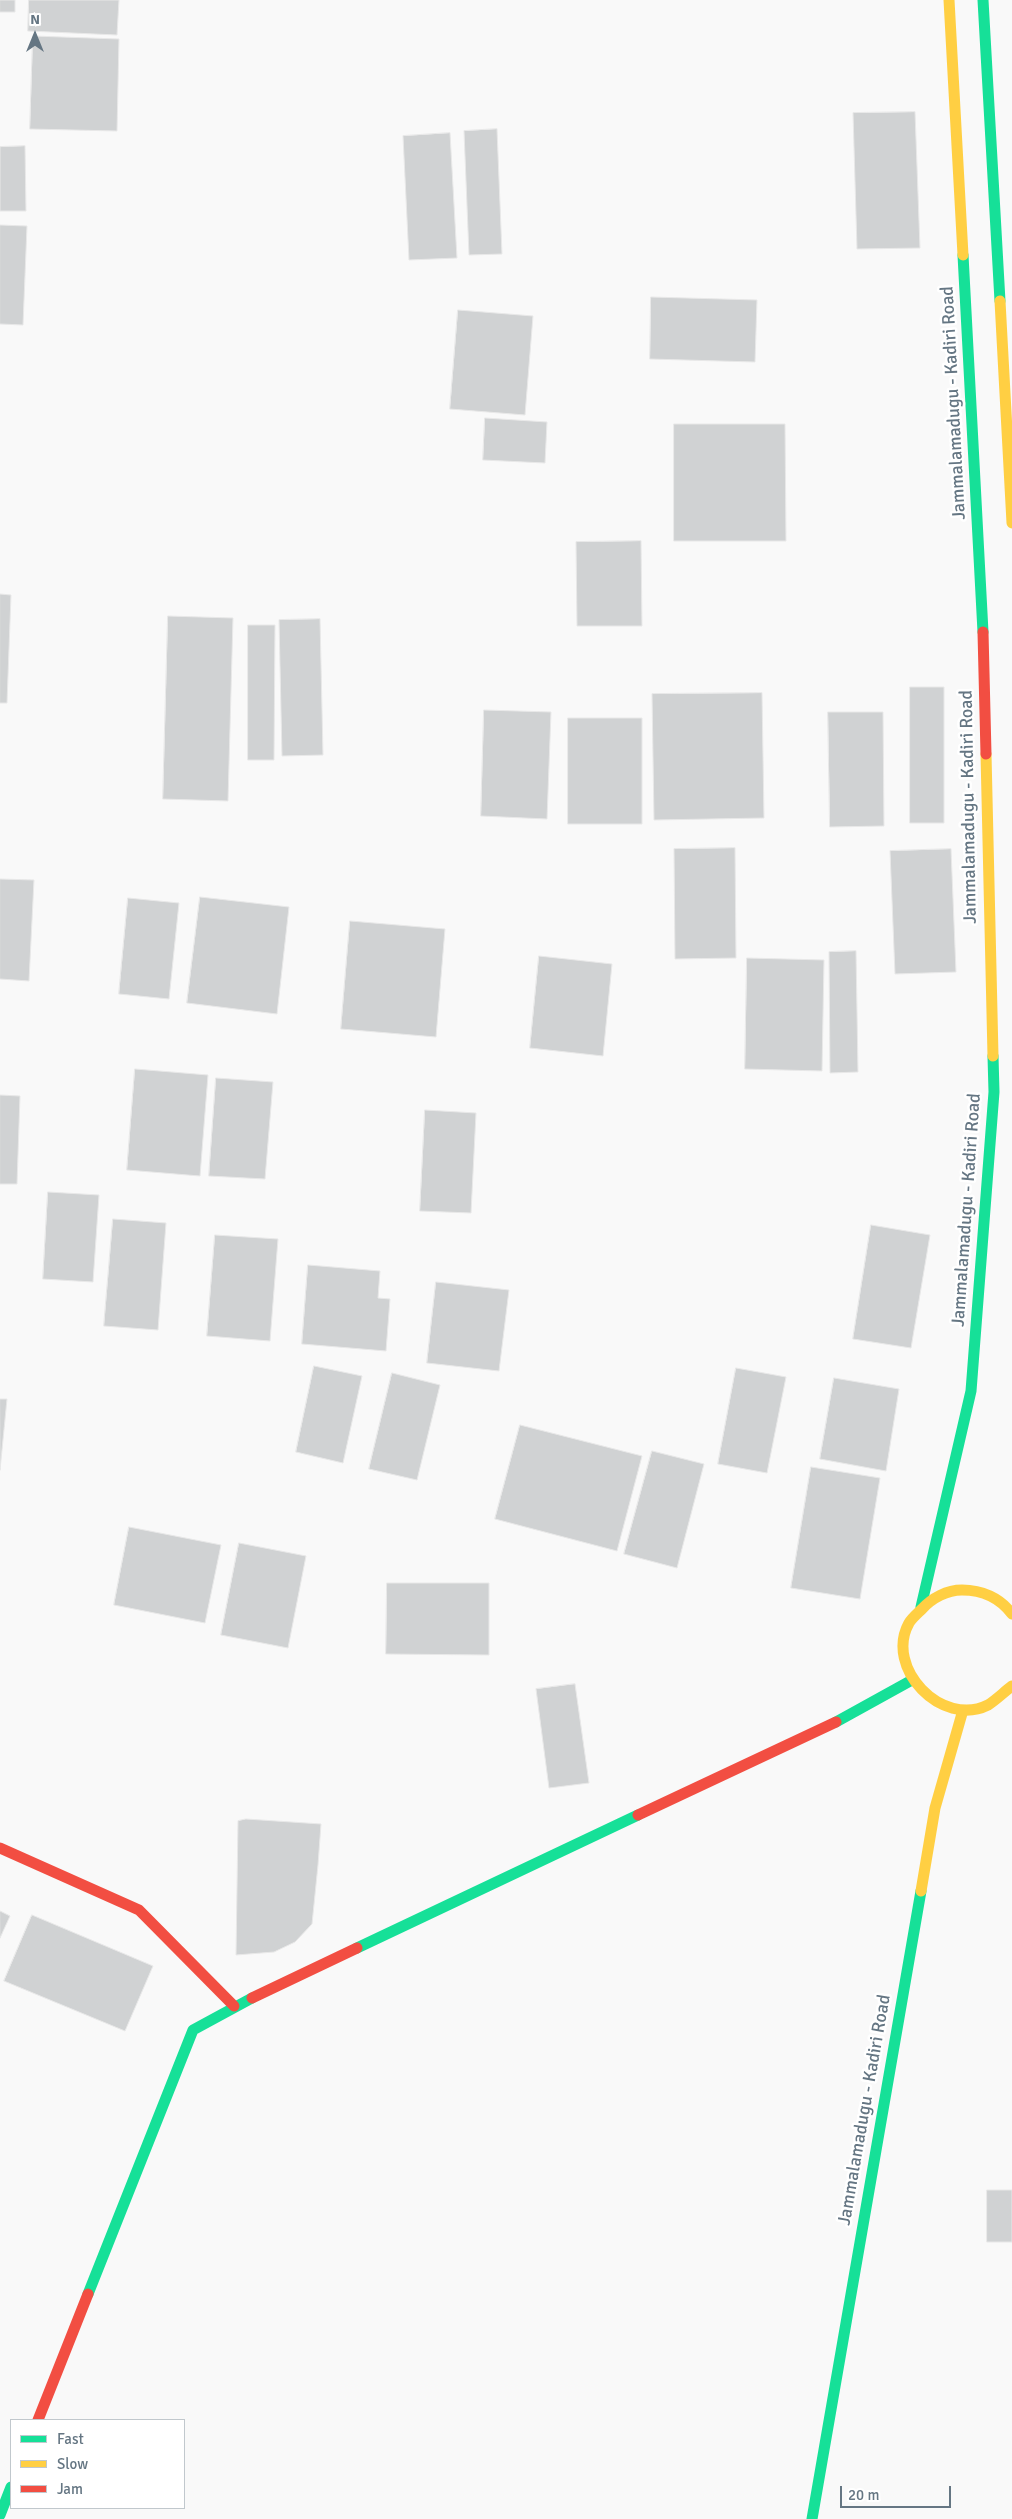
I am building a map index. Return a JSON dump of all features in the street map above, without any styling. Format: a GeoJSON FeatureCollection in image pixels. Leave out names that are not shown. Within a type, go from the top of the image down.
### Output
{"type":"FeatureCollection","features":[{"type":"Feature","properties":{"kind":"main road","name":"Jammalamadugu - Kadiri Road"},"geometry":{"type":"LineString","coordinates":[[922,1607],[971,1392],[994,1092],[982,597],[949,0]]}},
{"type":"Feature","properties":{"kind":"main road"},"geometry":{"type":"LineString","coordinates":[[983,0],[1012,523]]}},
{"type":"Feature","properties":{"kind":"main road","name":"Jammalamadugu - Kadiri Road"},"geometry":{"type":"LineString","coordinates":[[1011,1610],[993,1597],[975,1591],[956,1590],[937,1596],[922,1607],[910,1622],[905,1641],[905,1660],[912,1680],[925,1696],[943,1706],[963,1710],[984,1707],[1003,1697],[1012,1686]]}},
{"type":"Feature","properties":{"kind":"main road","name":"Jammalamadugu - Kadiri Road"},"geometry":{"type":"LineString","coordinates":[[1011,1610],[1012,1597]]}},
{"type":"Feature","properties":{"kind":"main road"},"geometry":{"type":"LineString","coordinates":[[38,2419],[193,2030],[234,2006],[832,1724],[912,1680]]}},
{"type":"Feature","properties":{"kind":"main road","name":"Jammalamadugu - Kadiri Road"},"geometry":{"type":"LineString","coordinates":[[812,2519],[935,1808],[963,1710]]}},
{"type":"Feature","properties":{"kind":"main road"},"geometry":{"type":"LineString","coordinates":[[0,1848],[139,1910],[234,2006]]}},
{"type":"Feature","properties":{"kind":"main road"},"geometry":{"type":"LineString","coordinates":[[0,2515],[10,2490]]}},
{"type":"Feature","properties":{"kind":"building"},"geometry":{"type":"Polygon","coordinates":[[[0,0],[15,0],[15,12],[0,12],[0,0]]]}},
{"type":"Feature","properties":{"kind":"building"},"geometry":{"type":"Polygon","coordinates":[[[29,0],[119,0],[117,35],[28,31],[29,0]]]}},
{"type":"Feature","properties":{"kind":"building"},"geometry":{"type":"Polygon","coordinates":[[[33,36],[119,39],[117,131],[30,129],[33,36]]]}},
{"type":"Feature","properties":{"kind":"building"},"geometry":{"type":"Polygon","coordinates":[[[915,112],[920,248],[857,249],[853,113],[915,112]]]}},
{"type":"Feature","properties":{"kind":"building"},"geometry":{"type":"Polygon","coordinates":[[[497,129],[502,254],[469,255],[464,131],[497,129]]]}},
{"type":"Feature","properties":{"kind":"building"},"geometry":{"type":"Polygon","coordinates":[[[450,133],[457,258],[409,260],[403,136],[450,133]]]}},
{"type":"Feature","properties":{"kind":"building"},"geometry":{"type":"Polygon","coordinates":[[[25,146],[26,211],[0,211],[0,147],[25,146]]]}},
{"type":"Feature","properties":{"kind":"building"},"geometry":{"type":"Polygon","coordinates":[[[0,225],[27,226],[23,325],[0,324],[0,225]]]}},
{"type":"Feature","properties":{"kind":"building"},"geometry":{"type":"Polygon","coordinates":[[[651,297],[757,300],[755,362],[650,359],[651,297]]]}},
{"type":"Feature","properties":{"kind":"building"},"geometry":{"type":"Polygon","coordinates":[[[458,310],[533,316],[525,415],[450,409],[458,310]]]}},
{"type":"Feature","properties":{"kind":"building"},"geometry":{"type":"Polygon","coordinates":[[[485,418],[547,422],[545,463],[483,460],[485,418]]]}},
{"type":"Feature","properties":{"kind":"building"},"geometry":{"type":"Polygon","coordinates":[[[674,424],[785,424],[786,541],[674,541],[674,424]]]}},
{"type":"Feature","properties":{"kind":"building"},"geometry":{"type":"Polygon","coordinates":[[[641,541],[642,626],[577,626],[576,542],[641,541]]]}},
{"type":"Feature","properties":{"kind":"building"},"geometry":{"type":"Polygon","coordinates":[[[0,594],[11,595],[7,703],[0,703],[0,594]]]}},
{"type":"Feature","properties":{"kind":"building"},"geometry":{"type":"Polygon","coordinates":[[[168,616],[233,618],[228,801],[163,799],[168,616]]]}},
{"type":"Feature","properties":{"kind":"building"},"geometry":{"type":"Polygon","coordinates":[[[320,619],[323,755],[282,756],[279,620],[320,619]]]}},
{"type":"Feature","properties":{"kind":"building"},"geometry":{"type":"Polygon","coordinates":[[[248,625],[275,625],[274,760],[248,760],[248,625]]]}},
{"type":"Feature","properties":{"kind":"building"},"geometry":{"type":"Polygon","coordinates":[[[910,687],[944,687],[944,823],[910,823],[910,687]]]}},
{"type":"Feature","properties":{"kind":"building"},"geometry":{"type":"Polygon","coordinates":[[[762,693],[764,818],[654,820],[652,694],[762,693]]]}},
{"type":"Feature","properties":{"kind":"building"},"geometry":{"type":"Polygon","coordinates":[[[484,710],[551,712],[547,819],[481,816],[484,710]]]}},
{"type":"Feature","properties":{"kind":"building"},"geometry":{"type":"Polygon","coordinates":[[[828,712],[883,712],[884,826],[830,827],[828,712]]]}},
{"type":"Feature","properties":{"kind":"building"},"geometry":{"type":"Polygon","coordinates":[[[568,718],[642,718],[642,824],[568,824],[568,718]]]}},
{"type":"Feature","properties":{"kind":"building"},"geometry":{"type":"Polygon","coordinates":[[[735,848],[736,958],[675,959],[674,849],[735,848]]]}},
{"type":"Feature","properties":{"kind":"building"},"geometry":{"type":"Polygon","coordinates":[[[951,849],[956,972],[895,974],[890,851],[951,849]]]}},
{"type":"Feature","properties":{"kind":"building"},"geometry":{"type":"Polygon","coordinates":[[[0,879],[34,880],[29,981],[0,979],[0,879]]]}},
{"type":"Feature","properties":{"kind":"building"},"geometry":{"type":"Polygon","coordinates":[[[200,897],[289,907],[277,1014],[187,1003],[200,897]]]}},
{"type":"Feature","properties":{"kind":"building"},"geometry":{"type":"Polygon","coordinates":[[[128,898],[179,903],[169,999],[119,994],[128,898]]]}},
{"type":"Feature","properties":{"kind":"building"},"geometry":{"type":"Polygon","coordinates":[[[350,921],[445,929],[436,1037],[341,1029],[350,921]]]}},
{"type":"Feature","properties":{"kind":"building"},"geometry":{"type":"Polygon","coordinates":[[[856,951],[858,1072],[830,1073],[829,952],[856,951]]]}},
{"type":"Feature","properties":{"kind":"building"},"geometry":{"type":"Polygon","coordinates":[[[539,956],[612,964],[603,1056],[530,1048],[539,956]]]}},
{"type":"Feature","properties":{"kind":"building"},"geometry":{"type":"Polygon","coordinates":[[[747,958],[824,960],[822,1071],[745,1069],[747,958]]]}},
{"type":"Feature","properties":{"kind":"building"},"geometry":{"type":"Polygon","coordinates":[[[135,1069],[208,1075],[200,1176],[127,1170],[135,1069]]]}},
{"type":"Feature","properties":{"kind":"building"},"geometry":{"type":"Polygon","coordinates":[[[216,1078],[273,1082],[265,1179],[209,1176],[216,1078]]]}},
{"type":"Feature","properties":{"kind":"building"},"geometry":{"type":"Polygon","coordinates":[[[0,1095],[20,1096],[17,1184],[0,1184],[0,1095]]]}},
{"type":"Feature","properties":{"kind":"building"},"geometry":{"type":"Polygon","coordinates":[[[425,1110],[476,1113],[471,1213],[420,1211],[425,1110]]]}},
{"type":"Feature","properties":{"kind":"building"},"geometry":{"type":"Polygon","coordinates":[[[48,1192],[99,1195],[93,1282],[43,1279],[48,1192]]]}},
{"type":"Feature","properties":{"kind":"building"},"geometry":{"type":"Polygon","coordinates":[[[113,1219],[166,1223],[158,1330],[104,1326],[113,1219]]]}},
{"type":"Feature","properties":{"kind":"building"},"geometry":{"type":"Polygon","coordinates":[[[871,1225],[930,1235],[911,1348],[853,1339],[871,1225]]]}},
{"type":"Feature","properties":{"kind":"building"},"geometry":{"type":"Polygon","coordinates":[[[215,1235],[278,1239],[270,1341],[207,1336],[215,1235]]]}},
{"type":"Feature","properties":{"kind":"building"},"geometry":{"type":"Polygon","coordinates":[[[308,1265],[380,1271],[378,1298],[390,1299],[386,1351],[302,1344],[308,1265]]]}},
{"type":"Feature","properties":{"kind":"building"},"geometry":{"type":"Polygon","coordinates":[[[436,1282],[509,1290],[499,1371],[427,1363],[436,1282]]]}},
{"type":"Feature","properties":{"kind":"building"},"geometry":{"type":"Polygon","coordinates":[[[314,1366],[362,1376],[343,1463],[296,1452],[314,1366]]]}},
{"type":"Feature","properties":{"kind":"building"},"geometry":{"type":"Polygon","coordinates":[[[736,1368],[786,1377],[767,1473],[718,1464],[736,1368]]]}},
{"type":"Feature","properties":{"kind":"building"},"geometry":{"type":"Polygon","coordinates":[[[392,1373],[440,1385],[417,1480],[369,1469],[392,1373]]]}},
{"type":"Feature","properties":{"kind":"building"},"geometry":{"type":"Polygon","coordinates":[[[834,1378],[899,1389],[886,1471],[820,1459],[834,1378]]]}},
{"type":"Feature","properties":{"kind":"building"},"geometry":{"type":"Polygon","coordinates":[[[0,1399],[7,1399],[0,1470],[0,1399]]]}},
{"type":"Feature","properties":{"kind":"building"},"geometry":{"type":"Polygon","coordinates":[[[520,1425],[642,1456],[617,1551],[495,1519],[520,1425]]]}},
{"type":"Feature","properties":{"kind":"building"},"geometry":{"type":"Polygon","coordinates":[[[652,1451],[704,1464],[677,1568],[624,1554],[652,1451]]]}},
{"type":"Feature","properties":{"kind":"building"},"geometry":{"type":"Polygon","coordinates":[[[811,1467],[880,1478],[860,1599],[791,1588],[811,1467]]]}},
{"type":"Feature","properties":{"kind":"building"},"geometry":{"type":"Polygon","coordinates":[[[129,1527],[221,1545],[205,1623],[114,1605],[129,1527]]]}},
{"type":"Feature","properties":{"kind":"building"},"geometry":{"type":"Polygon","coordinates":[[[239,1543],[306,1556],[288,1648],[221,1635],[239,1543]]]}},
{"type":"Feature","properties":{"kind":"building"},"geometry":{"type":"Polygon","coordinates":[[[387,1583],[489,1583],[489,1655],[386,1654],[387,1583]]]}},
{"type":"Feature","properties":{"kind":"building"},"geometry":{"type":"Polygon","coordinates":[[[575,1684],[589,1783],[549,1788],[536,1689],[575,1684]]]}},
{"type":"Feature","properties":{"kind":"building"},"geometry":{"type":"Polygon","coordinates":[[[246,1819],[321,1824],[318,1865],[312,1924],[295,1942],[274,1952],[236,1955],[238,1821],[246,1819]]]}},
{"type":"Feature","properties":{"kind":"building"},"geometry":{"type":"Polygon","coordinates":[[[0,1911],[10,1916],[0,1938],[0,1911]]]}},
{"type":"Feature","properties":{"kind":"building"},"geometry":{"type":"Polygon","coordinates":[[[32,1915],[153,1966],[125,2031],[4,1981],[32,1915]]]}},
{"type":"Feature","properties":{"kind":"building"},"geometry":{"type":"Polygon","coordinates":[[[987,2190],[1012,2190],[1012,2242],[987,2242],[987,2190]]]}},
{"type":"Feature","properties":{"kind":"traffic: fast"},"geometry":{"type":"LineString","coordinates":[[983,0],[1000,301]]}},
{"type":"Feature","properties":{"kind":"traffic: fast"},"geometry":{"type":"LineString","coordinates":[[963,255],[983,632]]}},
{"type":"Feature","properties":{"kind":"traffic: fast"},"geometry":{"type":"LineString","coordinates":[[921,1607],[971,1391],[994,1092],[993,1056]]}},
{"type":"Feature","properties":{"kind":"traffic: fast"},"geometry":{"type":"LineString","coordinates":[[836,1722],[912,1680]]}},
{"type":"Feature","properties":{"kind":"traffic: fast"},"geometry":{"type":"LineString","coordinates":[[357,1948],[638,1815]]}},
{"type":"Feature","properties":{"kind":"traffic: fast"},"geometry":{"type":"LineString","coordinates":[[812,2519],[921,1891]]}},
{"type":"Feature","properties":{"kind":"traffic: fast"},"geometry":{"type":"LineString","coordinates":[[88,2294],[193,2030],[252,1998]]}},
{"type":"Feature","properties":{"kind":"traffic: fast"},"geometry":{"type":"LineString","coordinates":[[0,2515],[10,2490]]}},
{"type":"Feature","properties":{"kind":"traffic: slow"},"geometry":{"type":"LineString","coordinates":[[949,0],[963,255]]}},
{"type":"Feature","properties":{"kind":"traffic: slow"},"geometry":{"type":"LineString","coordinates":[[1000,301],[1012,523]]}},
{"type":"Feature","properties":{"kind":"traffic: slow"},"geometry":{"type":"LineString","coordinates":[[986,754],[993,1056]]}},
{"type":"Feature","properties":{"kind":"traffic: slow"},"geometry":{"type":"LineString","coordinates":[[1012,1614],[996,1599],[983,1593],[969,1590],[951,1591],[935,1598],[915,1616],[909,1623],[903,1640],[904,1658],[911,1675],[922,1690],[936,1701],[953,1708],[970,1710],[988,1705],[1012,1686]]}},
{"type":"Feature","properties":{"kind":"traffic: slow"},"geometry":{"type":"LineString","coordinates":[[921,1891],[935,1808],[963,1710]]}},
{"type":"Feature","properties":{"kind":"traffic: jam"},"geometry":{"type":"LineString","coordinates":[[983,632],[986,754]]}},
{"type":"Feature","properties":{"kind":"traffic: jam"},"geometry":{"type":"LineString","coordinates":[[638,1815],[836,1722]]}},
{"type":"Feature","properties":{"kind":"traffic: jam"},"geometry":{"type":"LineString","coordinates":[[0,1848],[139,1910],[234,2006]]}},
{"type":"Feature","properties":{"kind":"traffic: jam"},"geometry":{"type":"LineString","coordinates":[[252,1998],[357,1948]]}},
{"type":"Feature","properties":{"kind":"traffic: jam"},"geometry":{"type":"LineString","coordinates":[[38,2419],[88,2294]]}}]}
